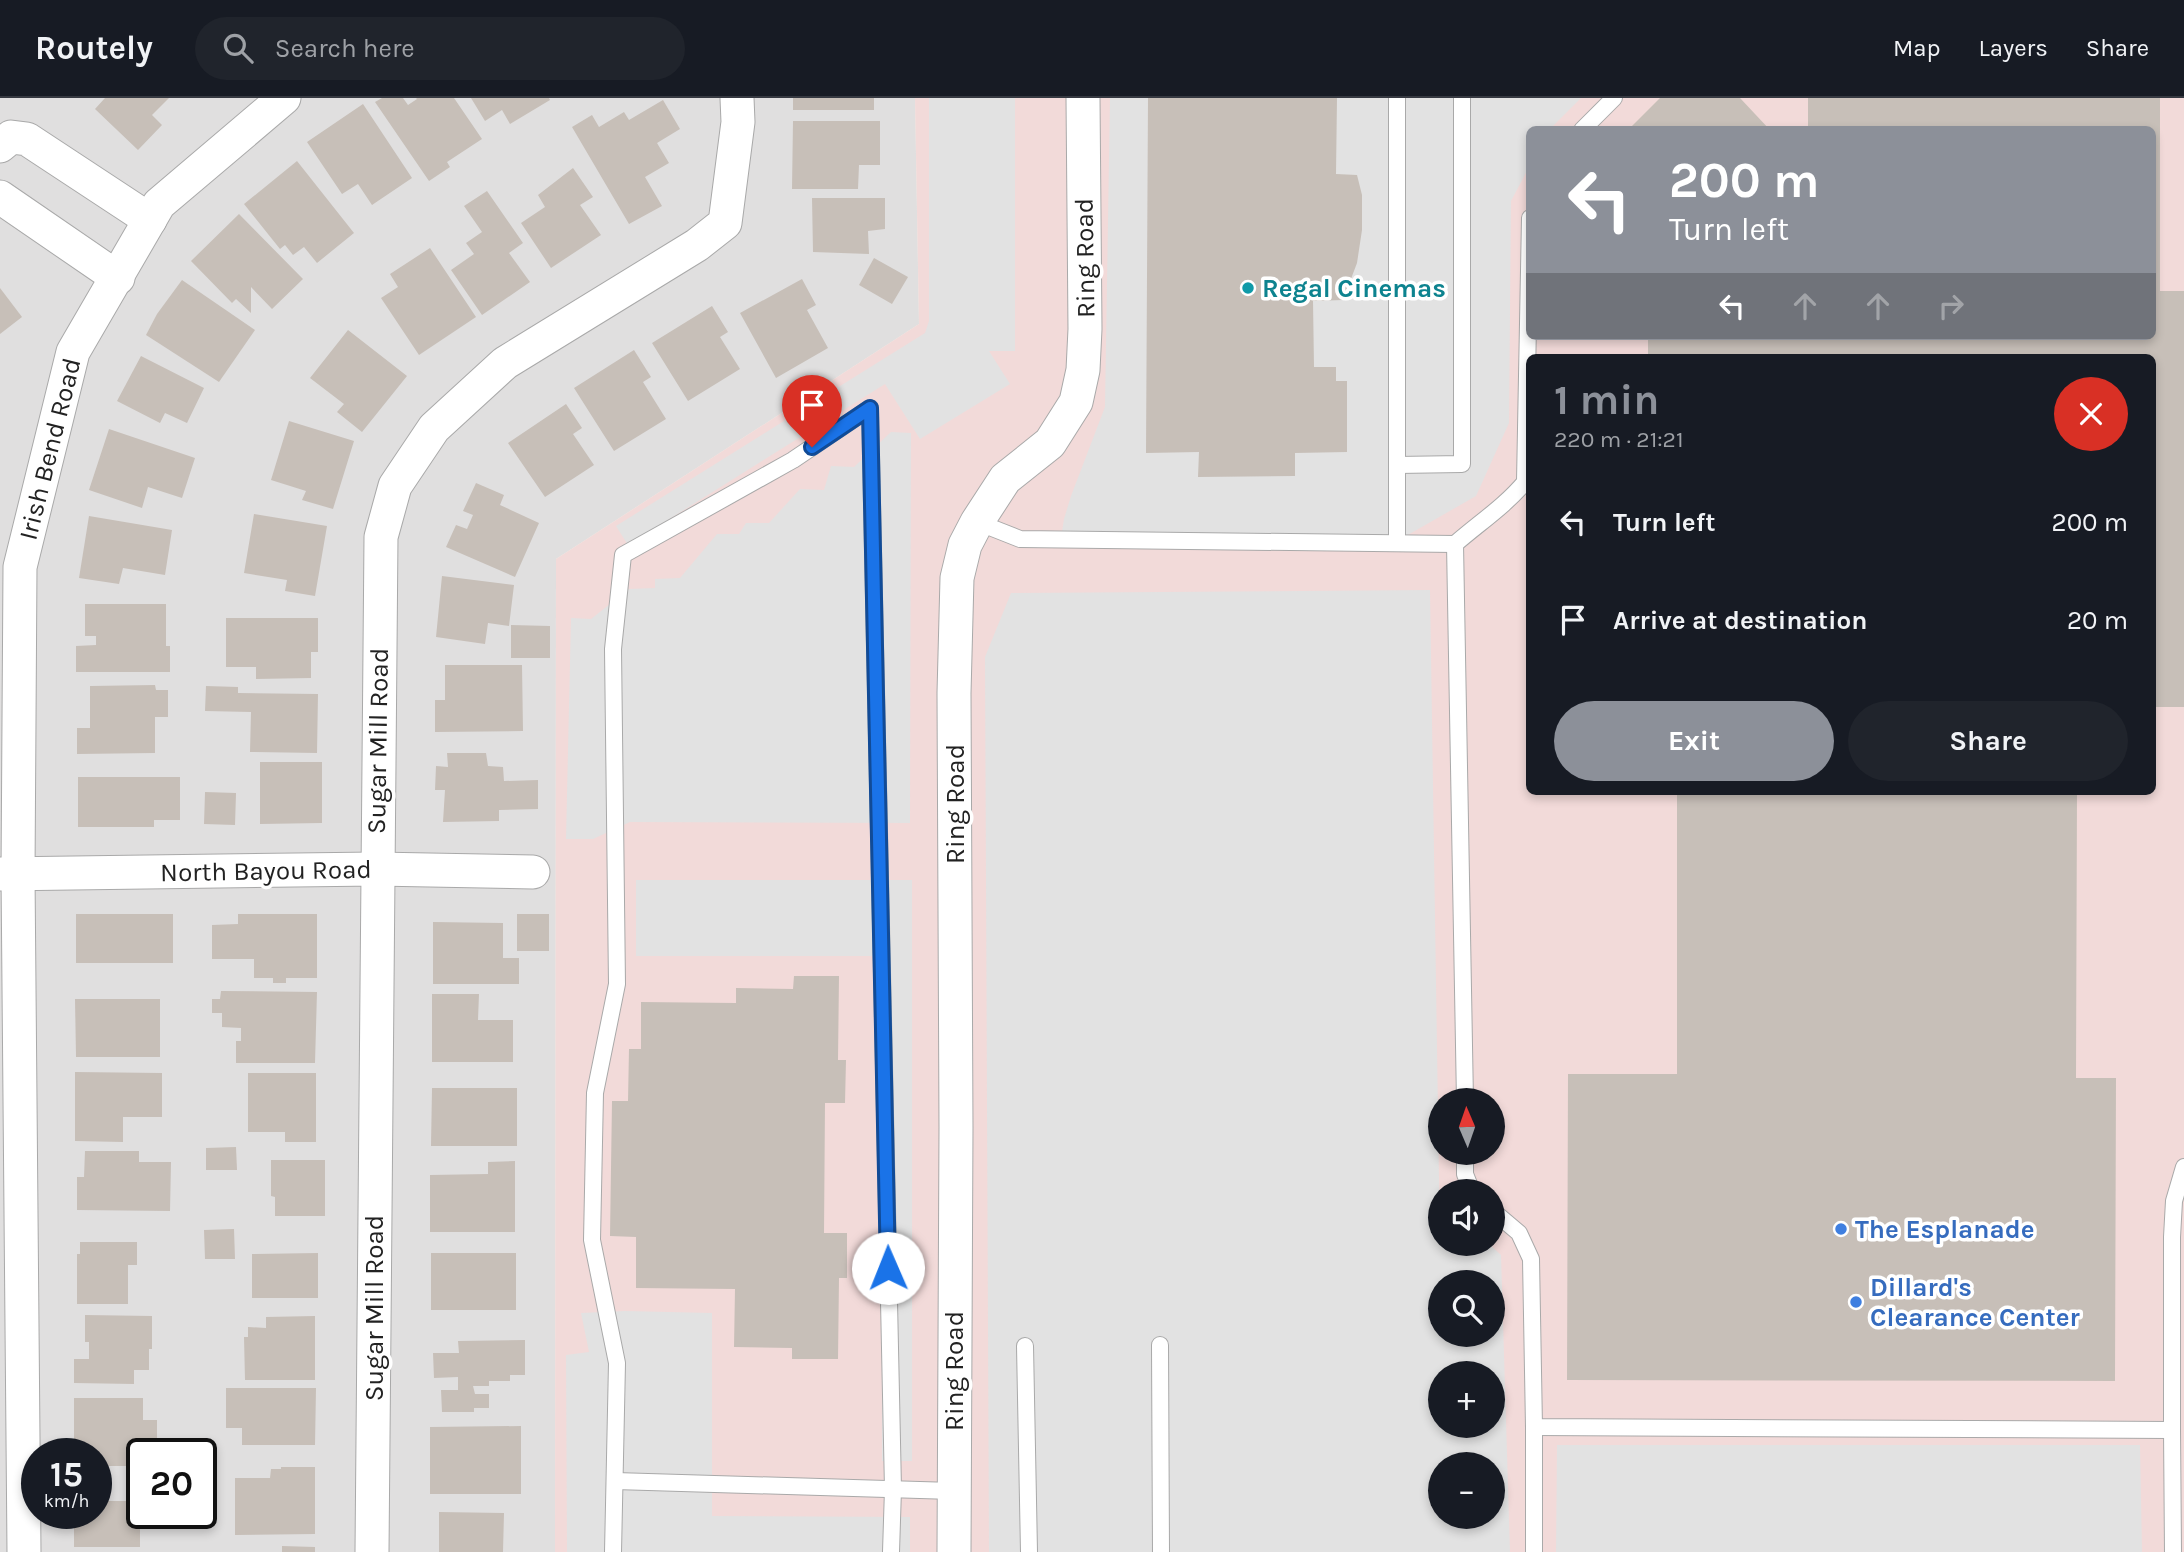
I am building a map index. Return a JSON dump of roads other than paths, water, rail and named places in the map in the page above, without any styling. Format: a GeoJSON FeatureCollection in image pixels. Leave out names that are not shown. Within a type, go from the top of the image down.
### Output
{"type":"FeatureCollection","features":[{"type":"Feature","properties":{"kind":"street","name":"Irish Bend Road"},"geometry":{"type":"LineString","coordinates":[[24,1552],[9,874],[20,567],[73,352],[159,204],[284,98]]}},
{"type":"Feature","properties":{"kind":"street","name":"Sugar Mill Road"},"geometry":{"type":"LineString","coordinates":[[372,1552],[381,537],[395,486],[434,428],[505,363],[697,245],[725,223],[738,122],[737,98]]}},
{"type":"Feature","properties":{"kind":"street","name":"Ring Road"},"geometry":{"type":"LineString","coordinates":[[954,1552],[954,693],[957,578],[965,545],[1004,479],[1049,443],[1076,402],[1083,370],[1086,330],[1083,98]]}},
{"type":"Feature","properties":{"kind":"street"},"geometry":{"type":"LineString","coordinates":[[0,146],[11,137],[27,139],[150,220]]}},
{"type":"Feature","properties":{"kind":"street"},"geometry":{"type":"LineString","coordinates":[[0,197],[118,278]]}},
{"type":"Feature","properties":{"kind":"street","name":"North Bayou Road"},"geometry":{"type":"LineString","coordinates":[[9,874],[376,869],[533,872]]}},
{"type":"Feature","properties":{"kind":"lane"},"geometry":{"type":"LineString","coordinates":[[1396,543],[1397,98]]}},
{"type":"Feature","properties":{"kind":"lane"},"geometry":{"type":"LineString","coordinates":[[1397,465],[1462,464],[1462,98]]}},
{"type":"Feature","properties":{"kind":"lane"},"geometry":{"type":"LineString","coordinates":[[1586,126],[1614,98]]}},
{"type":"Feature","properties":{"kind":"lane"},"geometry":{"type":"LineString","coordinates":[[613,1552],[617,1363],[592,1240],[595,1093],[617,984],[613,649],[623,555],[793,460],[870,408],[893,1489],[891,1552]]}},
{"type":"Feature","properties":{"kind":"lane"},"geometry":{"type":"LineString","coordinates":[[977,522],[1020,539],[1455,544],[1509,500],[1525,482],[1526,429]]}},
{"type":"Feature","properties":{"kind":"lane"},"geometry":{"type":"LineString","coordinates":[[1455,544],[1465,1088]]}},
{"type":"Feature","properties":{"kind":"lane"},"geometry":{"type":"LineString","coordinates":[[2173,1552],[2174,1201],[2184,1167]]}},
{"type":"Feature","properties":{"kind":"lane"},"geometry":{"type":"LineString","coordinates":[[1505,1221],[1519,1233],[1531,1259],[1534,1552]]}},
{"type":"Feature","properties":{"kind":"lane"},"geometry":{"type":"LineString","coordinates":[[1160,1345],[1161,1552]]}},
{"type":"Feature","properties":{"kind":"lane"},"geometry":{"type":"LineString","coordinates":[[1025,1346],[1029,1552]]}},
{"type":"Feature","properties":{"kind":"lane"},"geometry":{"type":"LineString","coordinates":[[1534,1427],[2172,1430]]}},
{"type":"Feature","properties":{"kind":"lane"},"geometry":{"type":"LineString","coordinates":[[614,1481],[953,1491]]}},
{"type":"Feature","properties":{"kind":"place","name":"Regal Cinemas"},"geometry":{"type":"Point","coordinates":[1248,288]}},
{"type":"Feature","properties":{"kind":"place","name":"The Esplanade"},"geometry":{"type":"Point","coordinates":[1841,1229]}},
{"type":"Feature","properties":{"kind":"place","name":"Dillard's Clearance Center"},"geometry":{"type":"Point","coordinates":[1856,1302]}}]}
